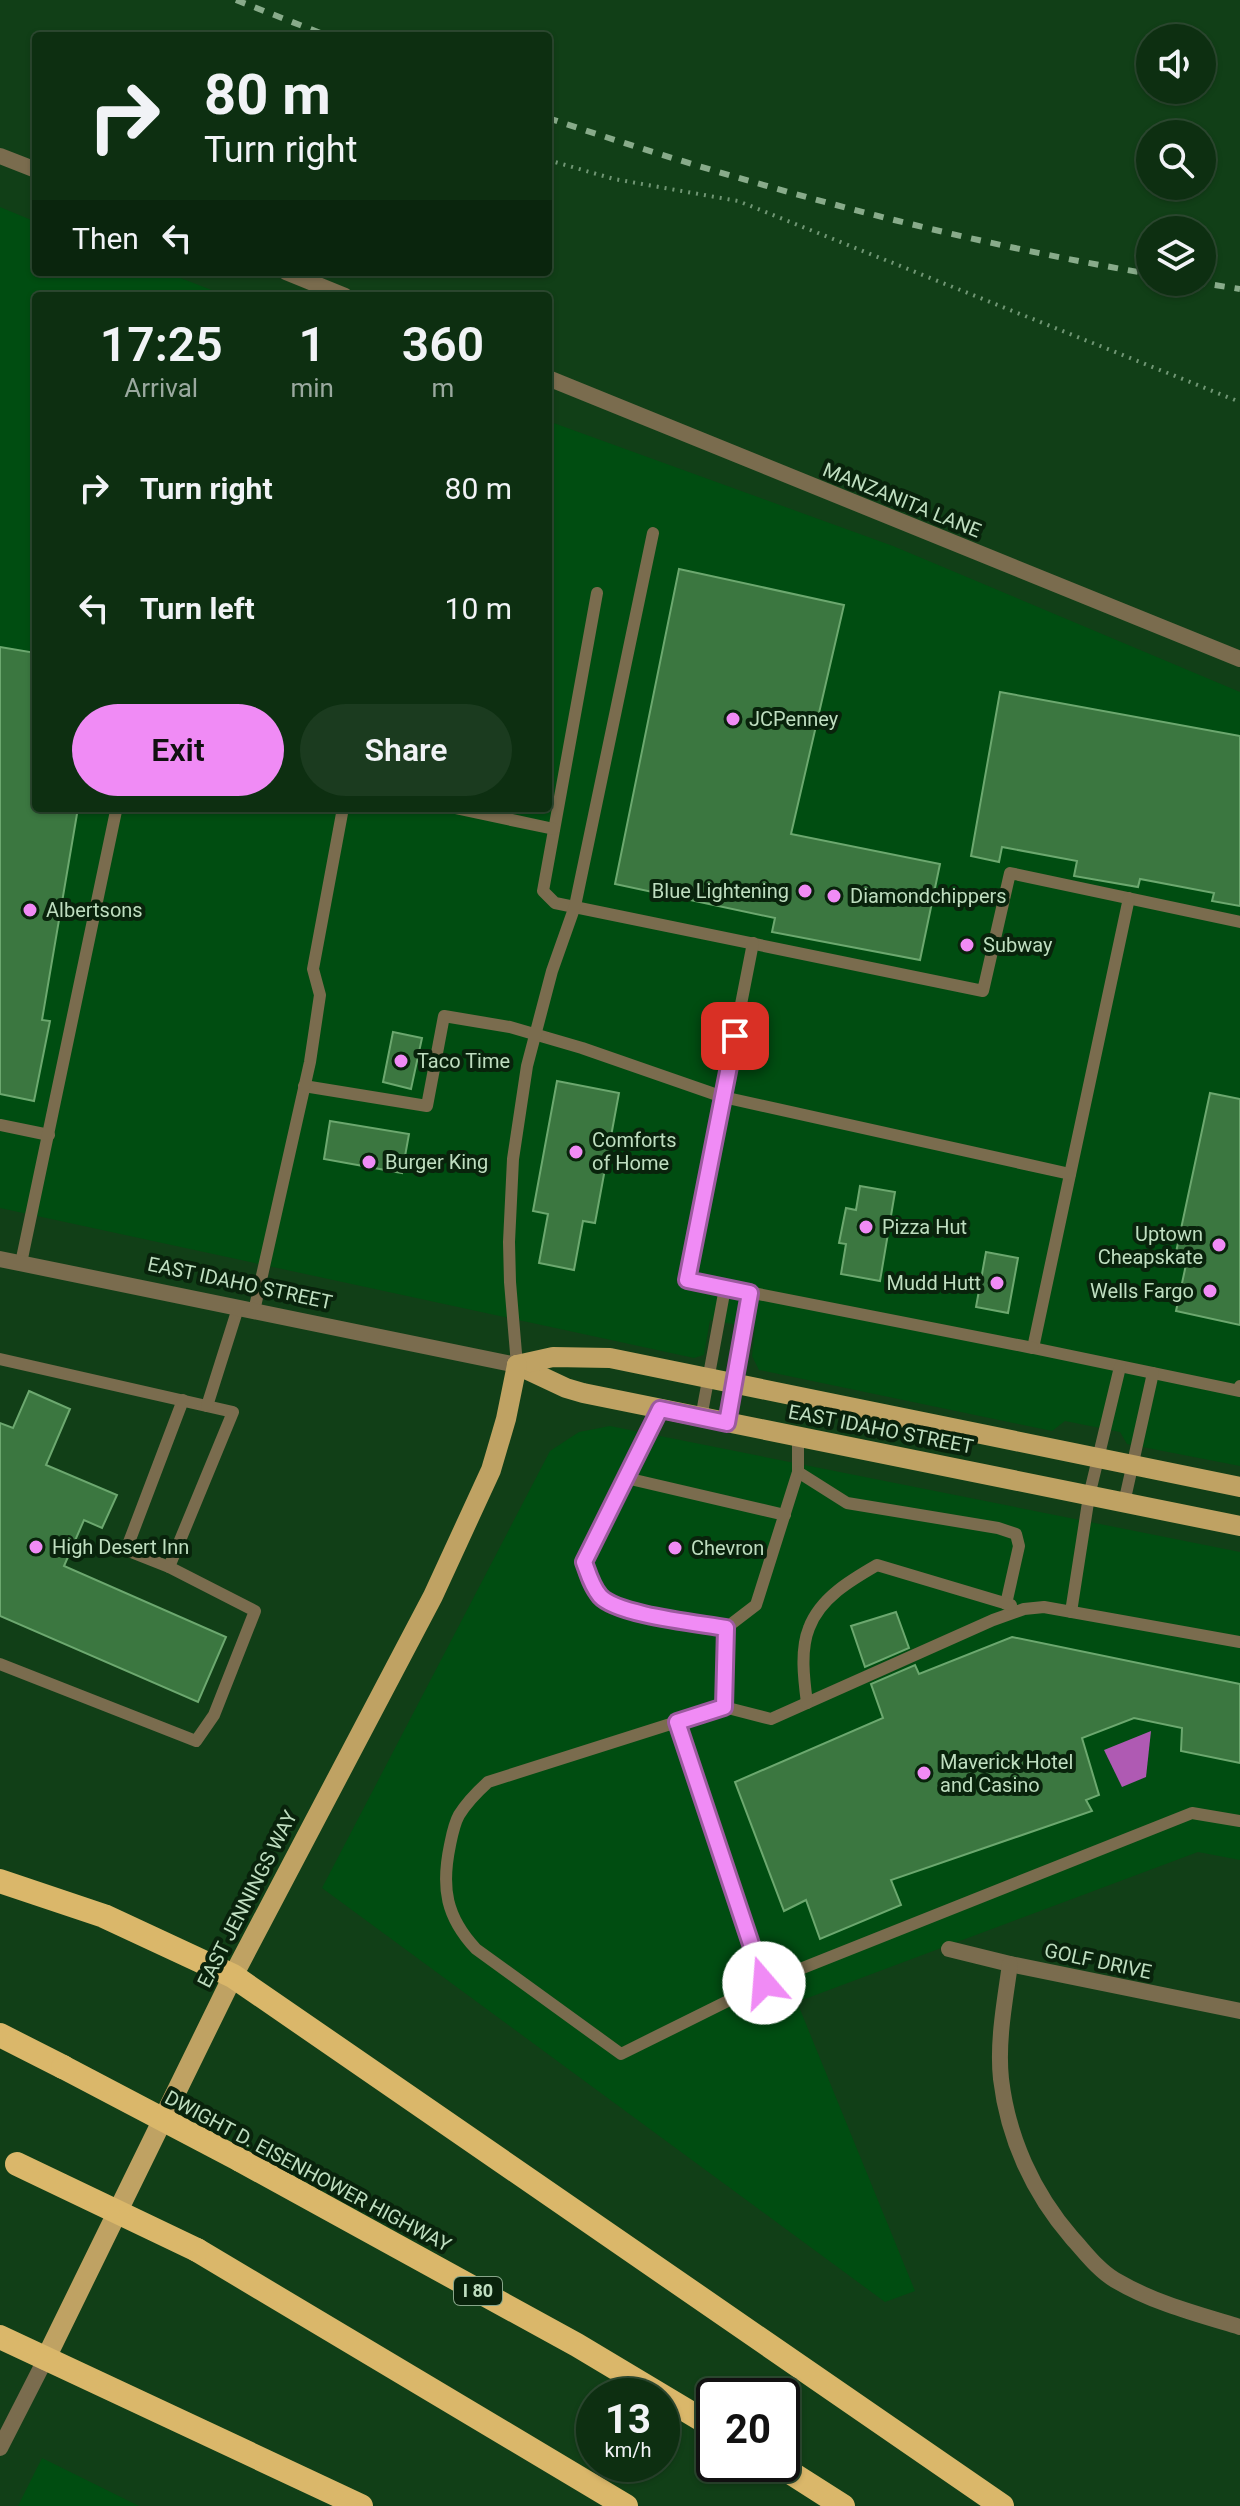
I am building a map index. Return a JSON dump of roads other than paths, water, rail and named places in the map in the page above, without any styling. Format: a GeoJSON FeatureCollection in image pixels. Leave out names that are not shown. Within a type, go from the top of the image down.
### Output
{"type":"FeatureCollection","features":[{"type":"Feature","properties":{"kind":"highway"},"geometry":{"type":"LineString","coordinates":[[0,1881],[104,1916],[233,1976],[1002,2506]]}},
{"type":"Feature","properties":{"kind":"highway","name":"DWIGHT D. EISENHOWER HIGHWAY"},"geometry":{"type":"LineString","coordinates":[[0,2035],[240,2160],[577,2345],[696,2416]]}},
{"type":"Feature","properties":{"kind":"highway"},"geometry":{"type":"LineString","coordinates":[[9,2160],[197,2250],[626,2506]]}},
{"type":"Feature","properties":{"kind":"highway"},"geometry":{"type":"LineString","coordinates":[[0,2337],[361,2506]]}},
{"type":"Feature","properties":{"kind":"highway"},"geometry":{"type":"LineString","coordinates":[[800,2479],[843,2506]]}},
{"type":"Feature","properties":{"kind":"main road","name":"EAST IDAHO STREET"},"geometry":{"type":"LineString","coordinates":[[517,1365],[553,1357],[610,1358],[1240,1487]]}},
{"type":"Feature","properties":{"kind":"main road","name":"EAST IDAHO STREET"},"geometry":{"type":"LineString","coordinates":[[517,1365],[583,1393],[1240,1526]]}},
{"type":"Feature","properties":{"kind":"main road","name":"EAST JENNINGS WAY"},"geometry":{"type":"LineString","coordinates":[[45,2360],[233,1976],[433,1596],[491,1470],[517,1365]]}},
{"type":"Feature","properties":{"kind":"street"},"geometry":{"type":"LineString","coordinates":[[0,156],[32,168]]}},
{"type":"Feature","properties":{"kind":"street"},"geometry":{"type":"LineString","coordinates":[[296,276],[335,292]]}},
{"type":"Feature","properties":{"kind":"street","name":"MANZANITA LANE"},"geometry":{"type":"LineString","coordinates":[[552,380],[1240,659]]}},
{"type":"Feature","properties":{"kind":"street","name":"EAST IDAHO STREET"},"geometry":{"type":"LineString","coordinates":[[0,1259],[517,1365]]}},
{"type":"Feature","properties":{"kind":"street","name":"GOLF DRIVE"},"geometry":{"type":"LineString","coordinates":[[949,1949],[1240,2011]]}},
{"type":"Feature","properties":{"kind":"street"},"geometry":{"type":"LineString","coordinates":[[1010,1964],[1002,2026],[1001,2077],[1008,2121],[1026,2170],[1054,2217],[1091,2260],[1113,2279],[1161,2304],[1240,2327]]}},
{"type":"Feature","properties":{"kind":"street","name":"EAST JENNINGS WAY"},"geometry":{"type":"LineString","coordinates":[[0,2448],[45,2360]]}},
{"type":"Feature","properties":{"kind":"lane"},"geometry":{"type":"LineString","coordinates":[[517,1365],[510,1282],[513,1159],[527,1066],[552,971],[575,906],[653,533]]}},
{"type":"Feature","properties":{"kind":"lane"},"geometry":{"type":"LineString","coordinates":[[597,593],[543,891],[555,903],[983,991],[1010,873],[1240,922]]}},
{"type":"Feature","properties":{"kind":"lane"},"geometry":{"type":"LineString","coordinates":[[21,1263],[116,812]]}},
{"type":"Feature","properties":{"kind":"lane"},"geometry":{"type":"LineString","coordinates":[[207,1406],[246,1309],[304,1086],[320,995],[313,969],[342,812]]}},
{"type":"Feature","properties":{"kind":"lane"},"geometry":{"type":"LineString","coordinates":[[474,812],[554,829]]}},
{"type":"Feature","properties":{"kind":"lane"},"geometry":{"type":"LineString","coordinates":[[1033,1348],[1129,898]]}},
{"type":"Feature","properties":{"kind":"lane"},"geometry":{"type":"LineString","coordinates":[[753,943],[687,1280],[1239,1391],[1240,1386]]}},
{"type":"Feature","properties":{"kind":"lane"},"geometry":{"type":"LineString","coordinates":[[304,1086],[427,1106],[444,1016],[535,1034],[723,1097],[1070,1174]]}},
{"type":"Feature","properties":{"kind":"lane"},"geometry":{"type":"LineString","coordinates":[[0,1125],[49,1135]]}},
{"type":"Feature","properties":{"kind":"lane"},"geometry":{"type":"LineString","coordinates":[[701,1418],[725,1288]]}},
{"type":"Feature","properties":{"kind":"lane"},"geometry":{"type":"LineString","coordinates":[[727,1423],[750,1293]]}},
{"type":"Feature","properties":{"kind":"lane"},"geometry":{"type":"LineString","coordinates":[[0,1359],[233,1412],[169,1567]]}},
{"type":"Feature","properties":{"kind":"lane"},"geometry":{"type":"LineString","coordinates":[[1071,1612],[1089,1496],[1120,1367]]}},
{"type":"Feature","properties":{"kind":"lane"},"geometry":{"type":"LineString","coordinates":[[1124,1503],[1153,1373]]}},
{"type":"Feature","properties":{"kind":"lane"},"geometry":{"type":"LineString","coordinates":[[0,1664],[196,1741],[214,1715],[255,1611],[169,1567],[126,1550],[183,1400]]}},
{"type":"Feature","properties":{"kind":"lane"},"geometry":{"type":"LineString","coordinates":[[660,1409],[584,1562],[601,1598],[623,1610],[726,1628],[756,1605],[798,1472],[798,1437]]}},
{"type":"Feature","properties":{"kind":"lane"},"geometry":{"type":"LineString","coordinates":[[798,1472],[847,1503],[998,1528],[1016,1534],[1019,1546],[1006,1604]]}},
{"type":"Feature","properties":{"kind":"lane"},"geometry":{"type":"LineString","coordinates":[[626,1478],[785,1515]]}},
{"type":"Feature","properties":{"kind":"lane"},"geometry":{"type":"LineString","coordinates":[[807,1703],[805,1654],[809,1627],[838,1589],[877,1565],[1026,1609]]}},
{"type":"Feature","properties":{"kind":"lane"},"geometry":{"type":"LineString","coordinates":[[1240,1642],[1044,1607],[1026,1609],[993,1620],[771,1719],[724,1707],[488,1782],[457,1817],[452,1832],[446,1866],[448,1905],[463,1935],[476,1949],[621,2054],[764,1983],[1192,1813],[1240,1821]]}},
{"type":"Feature","properties":{"kind":"lane"},"geometry":{"type":"LineString","coordinates":[[724,1707],[726,1628]]}},
{"type":"Feature","properties":{"kind":"lane"},"geometry":{"type":"LineString","coordinates":[[677,1722],[764,1983]]}},
{"type":"Feature","properties":{"kind":"railway"},"geometry":{"type":"LineString","coordinates":[[236,0],[318,32]]}},
{"type":"Feature","properties":{"kind":"railway"},"geometry":{"type":"LineString","coordinates":[[552,119],[846,208],[997,244],[1136,271]]}},
{"type":"Feature","properties":{"kind":"railway"},"geometry":{"type":"LineString","coordinates":[[1216,285],[1240,289]]}},
{"type":"Feature","properties":{"kind":"place","name":"JCPenney"},"geometry":{"type":"Point","coordinates":[733,719]}},
{"type":"Feature","properties":{"kind":"place","name":"Blue Lightening"},"geometry":{"type":"Point","coordinates":[805,891]}},
{"type":"Feature","properties":{"kind":"place","name":"Diamondchippers"},"geometry":{"type":"Point","coordinates":[834,896]}},
{"type":"Feature","properties":{"kind":"place","name":"Albertsons"},"geometry":{"type":"Point","coordinates":[30,910]}},
{"type":"Feature","properties":{"kind":"place","name":"Subway"},"geometry":{"type":"Point","coordinates":[967,945]}},
{"type":"Feature","properties":{"kind":"place","name":"Taco Time"},"geometry":{"type":"Point","coordinates":[401,1061]}},
{"type":"Feature","properties":{"kind":"place","name":"Comforts of Home"},"geometry":{"type":"Point","coordinates":[576,1152]}},
{"type":"Feature","properties":{"kind":"place","name":"Burger King"},"geometry":{"type":"Point","coordinates":[369,1162]}},
{"type":"Feature","properties":{"kind":"place","name":"Pizza Hut"},"geometry":{"type":"Point","coordinates":[866,1227]}},
{"type":"Feature","properties":{"kind":"place","name":"Uptown Cheapskate"},"geometry":{"type":"Point","coordinates":[1219,1245]}},
{"type":"Feature","properties":{"kind":"place","name":"Mudd Hutt"},"geometry":{"type":"Point","coordinates":[997,1283]}},
{"type":"Feature","properties":{"kind":"place","name":"Wells Fargo"},"geometry":{"type":"Point","coordinates":[1210,1291]}},
{"type":"Feature","properties":{"kind":"place","name":"High Desert Inn"},"geometry":{"type":"Point","coordinates":[36,1547]}},
{"type":"Feature","properties":{"kind":"place","name":"Chevron"},"geometry":{"type":"Point","coordinates":[675,1548]}},
{"type":"Feature","properties":{"kind":"place","name":"Maverick Hotel and Casino"},"geometry":{"type":"Point","coordinates":[924,1773]}}]}
